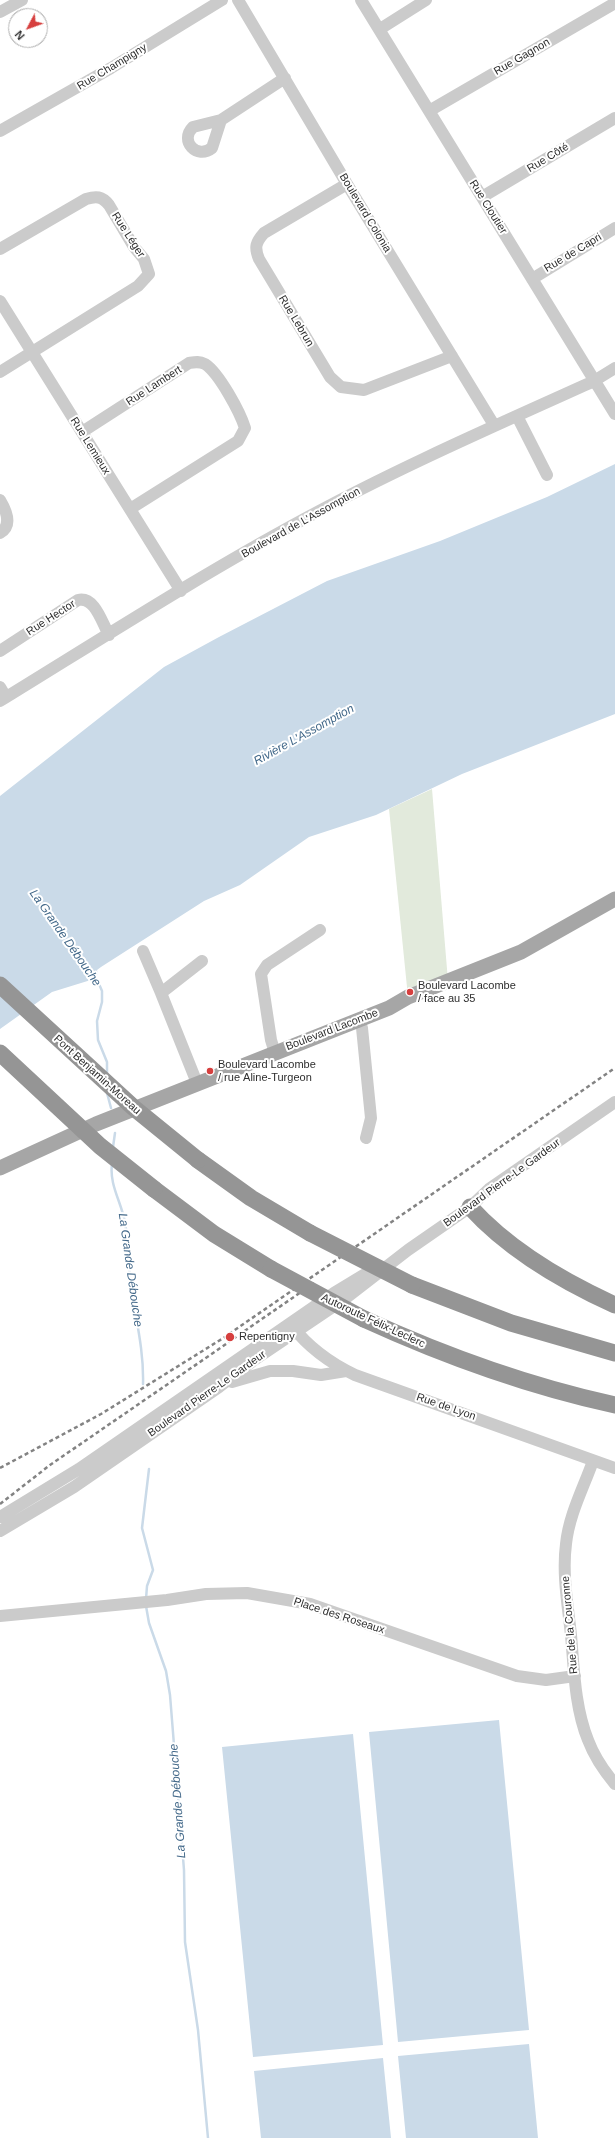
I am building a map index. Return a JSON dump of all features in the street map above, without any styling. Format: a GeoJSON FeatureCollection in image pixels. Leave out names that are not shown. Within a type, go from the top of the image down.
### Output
{"type":"FeatureCollection","features":[{"type":"Feature","properties":{"kind":"highway","name":"Pont Benjamin-Moreau"},"geometry":{"type":"LineString","coordinates":[[0,985],[134,1108],[198,1160],[251,1198],[310,1233],[412,1285],[510,1323],[615,1353]]}},
{"type":"Feature","properties":{"kind":"highway","name":"Autoroute Félix-Leclerc"},"geometry":{"type":"LineString","coordinates":[[0,1053],[100,1146],[214,1234],[271,1269],[364,1319],[434,1349],[504,1375],[615,1405]]}},
{"type":"Feature","properties":{"kind":"highway"},"geometry":{"type":"LineString","coordinates":[[470,1207],[502,1237],[530,1258],[570,1282],[615,1304]]}},
{"type":"Feature","properties":{"kind":"main road","name":"Boulevard Lacombe"},"geometry":{"type":"LineString","coordinates":[[0,1168],[68,1136],[197,1083],[389,1008],[408,997],[521,952],[615,900]]}},
{"type":"Feature","properties":{"kind":"street"},"geometry":{"type":"LineString","coordinates":[[0,12],[22,0]]}},
{"type":"Feature","properties":{"kind":"street","name":"Rue Champigny"},"geometry":{"type":"LineString","coordinates":[[0,131],[111,68],[222,0]]}},
{"type":"Feature","properties":{"kind":"street","name":"Boulevard Colonia"},"geometry":{"type":"LineString","coordinates":[[238,0],[346,184],[494,425]]}},
{"type":"Feature","properties":{"kind":"street","name":"Rue Cloutier"},"geometry":{"type":"LineString","coordinates":[[360,0],[380,29],[428,111],[615,414]]}},
{"type":"Feature","properties":{"kind":"street"},"geometry":{"type":"LineString","coordinates":[[380,29],[426,0]]}},
{"type":"Feature","properties":{"kind":"street","name":"Rue Gagnon"},"geometry":{"type":"LineString","coordinates":[[428,111],[615,3]]}},
{"type":"Feature","properties":{"kind":"street"},"geometry":{"type":"LineString","coordinates":[[221,120],[285,78]]}},
{"type":"Feature","properties":{"kind":"street","name":"Rue Côté"},"geometry":{"type":"LineString","coordinates":[[482,197],[615,118]]}},
{"type":"Feature","properties":{"kind":"street","name":"Rue Lebrun"},"geometry":{"type":"LineString","coordinates":[[346,184],[264,233],[257,241],[255,250],[326,371],[341,387],[364,390],[452,356]]}},
{"type":"Feature","properties":{"kind":"street","name":"Rue Léger"},"geometry":{"type":"LineString","coordinates":[[0,249],[86,200],[98,196],[104,199],[109,205],[148,267],[149,274],[138,286],[32,352]]}},
{"type":"Feature","properties":{"kind":"street","name":"Rue de Capri"},"geometry":{"type":"LineString","coordinates":[[532,279],[615,228]]}},
{"type":"Feature","properties":{"kind":"street","name":"Rue Lemieux"},"geometry":{"type":"LineString","coordinates":[[0,301],[181,591]]}},
{"type":"Feature","properties":{"kind":"street"},"geometry":{"type":"LineString","coordinates":[[0,372],[32,352]]}},
{"type":"Feature","properties":{"kind":"street","name":"Rue Lambert"},"geometry":{"type":"LineString","coordinates":[[82,432],[189,363],[198,362],[204,364],[218,379],[242,418],[244,428],[238,441],[130,509]]}},
{"type":"Feature","properties":{"kind":"street","name":"Boulevard de L'Assomption"},"geometry":{"type":"LineString","coordinates":[[2,695],[109,635],[305,518],[397,471],[594,380],[615,368]]}},
{"type":"Feature","properties":{"kind":"street"},"geometry":{"type":"LineString","coordinates":[[517,416],[547,475]]}},
{"type":"Feature","properties":{"kind":"street"},"geometry":{"type":"LineString","coordinates":[[0,500],[5,508],[8,519],[6,526],[0,533]]}},
{"type":"Feature","properties":{"kind":"street","name":"Rue Hector"},"geometry":{"type":"LineString","coordinates":[[0,650],[83,598],[92,604],[109,635]]}},
{"type":"Feature","properties":{"kind":"street"},"geometry":{"type":"LineString","coordinates":[[275,1053],[271,1040],[261,974],[267,965],[320,930]]}},
{"type":"Feature","properties":{"kind":"street"},"geometry":{"type":"LineString","coordinates":[[143,951],[197,1083]]}},
{"type":"Feature","properties":{"kind":"street"},"geometry":{"type":"LineString","coordinates":[[161,993],[202,961]]}},
{"type":"Feature","properties":{"kind":"street"},"geometry":{"type":"LineString","coordinates":[[359,1020],[371,1118],[366,1138]]}},
{"type":"Feature","properties":{"kind":"street","name":"Boulevard Pierre-Le Gardeur"},"geometry":{"type":"LineString","coordinates":[[0,1517],[79,1469],[294,1327],[346,1298],[408,1250],[470,1207],[489,1189],[615,1102]]}},
{"type":"Feature","properties":{"kind":"street","name":"Boulevard Pierre-Le Gardeur"},"geometry":{"type":"LineString","coordinates":[[0,1531],[74,1487],[220,1387],[294,1327]]}},
{"type":"Feature","properties":{"kind":"street","name":"Rue de Lyon"},"geometry":{"type":"LineString","coordinates":[[294,1327],[320,1355],[346,1371],[615,1468]]}},
{"type":"Feature","properties":{"kind":"street"},"geometry":{"type":"LineString","coordinates":[[220,1387],[253,1375],[270,1371],[293,1371],[322,1375],[346,1371]]}},
{"type":"Feature","properties":{"kind":"street","name":"Rue de la Couronne"},"geometry":{"type":"LineString","coordinates":[[593,1461],[573,1513],[566,1545],[567,1601],[580,1713],[587,1739],[598,1760],[615,1784]]}},
{"type":"Feature","properties":{"kind":"street","name":"Place des Roseaux"},"geometry":{"type":"LineString","coordinates":[[0,1616],[167,1600],[206,1594],[234,1593],[276,1597],[316,1606],[518,1676],[546,1680],[575,1676]]}},
{"type":"Feature","properties":{"kind":"shaded area"},"geometry":{"type":"Polygon","coordinates":[[[432,789],[448,981],[408,997],[389,809],[432,789]]]}},
{"type":"Feature","properties":{"kind":"water","name":"Rivière L'Assomption"},"geometry":{"type":"Polygon","coordinates":[[[615,464],[615,714],[462,774],[376,815],[309,837],[240,885],[204,901],[101,967],[97,970],[98,974],[94,979],[52,992],[0,1029],[0,796],[164,667],[219,637],[327,581],[440,541],[547,497],[615,464]]]}},
{"type":"Feature","properties":{"kind":"water"},"geometry":{"type":"Polygon","coordinates":[[[499,1720],[529,2030],[398,2042],[369,1732],[499,1720]]]}},
{"type":"Feature","properties":{"kind":"water"},"geometry":{"type":"Polygon","coordinates":[[[353,1734],[383,2045],[253,2057],[222,1747],[353,1734]]]}},
{"type":"Feature","properties":{"kind":"water"},"geometry":{"type":"Polygon","coordinates":[[[529,2044],[538,2138],[406,2138],[398,2056],[529,2044]]]}},
{"type":"Feature","properties":{"kind":"water"},"geometry":{"type":"Polygon","coordinates":[[[383,2058],[391,2138],[261,2138],[254,2071],[383,2058]]]}},
{"type":"Feature","properties":{"kind":"waterway","name":"La Grande Débouche"},"geometry":{"type":"LineString","coordinates":[[92,977],[99,984],[102,991],[102,1002],[97,1021],[98,1040],[107,1062],[107,1074]]}},
{"type":"Feature","properties":{"kind":"waterway","name":"La Grande Débouche"},"geometry":{"type":"LineString","coordinates":[[107,1093],[111,1108]]}},
{"type":"Feature","properties":{"kind":"waterway","name":"La Grande Débouche"},"geometry":{"type":"LineString","coordinates":[[113,1147],[115,1133]]}},
{"type":"Feature","properties":{"kind":"waterway","name":"La Grande Débouche"},"geometry":{"type":"LineString","coordinates":[[112,1164],[112,1179],[126,1231],[131,1287],[141,1348],[143,1384]]}},
{"type":"Feature","properties":{"kind":"waterway","name":"La Grande Débouche"},"geometry":{"type":"LineString","coordinates":[[146,1599],[147,1586],[153,1570],[142,1528],[149,1469]]}},
{"type":"Feature","properties":{"kind":"waterway","name":"La Grande Débouche"},"geometry":{"type":"LineString","coordinates":[[146,1606],[149,1623],[166,1671],[170,1695],[184,1870],[185,1942],[198,2030],[208,2138]]}},
{"type":"Feature","properties":{"kind":"railway"},"geometry":{"type":"LineString","coordinates":[[229,1334],[615,1068]]}},
{"type":"Feature","properties":{"kind":"railway"},"geometry":{"type":"LineString","coordinates":[[233,1339],[314,1283]]}},
{"type":"Feature","properties":{"kind":"railway"},"geometry":{"type":"LineString","coordinates":[[0,1468],[101,1414],[225,1337]]}},
{"type":"Feature","properties":{"kind":"railway"},"geometry":{"type":"LineString","coordinates":[[0,1504],[50,1465],[229,1342]]}},
{"type":"Feature","properties":{"kind":"place","name":"Boulevard Lacombe / face au 35"},"geometry":{"type":"Point","coordinates":[410,992]}},
{"type":"Feature","properties":{"kind":"place","name":"Boulevard Lacombe / rue Aline-Turgeon"},"geometry":{"type":"Point","coordinates":[210,1071]}},
{"type":"Feature","properties":{"kind":"place","name":"Repentigny"},"geometry":{"type":"Point","coordinates":[230,1337]}}]}
